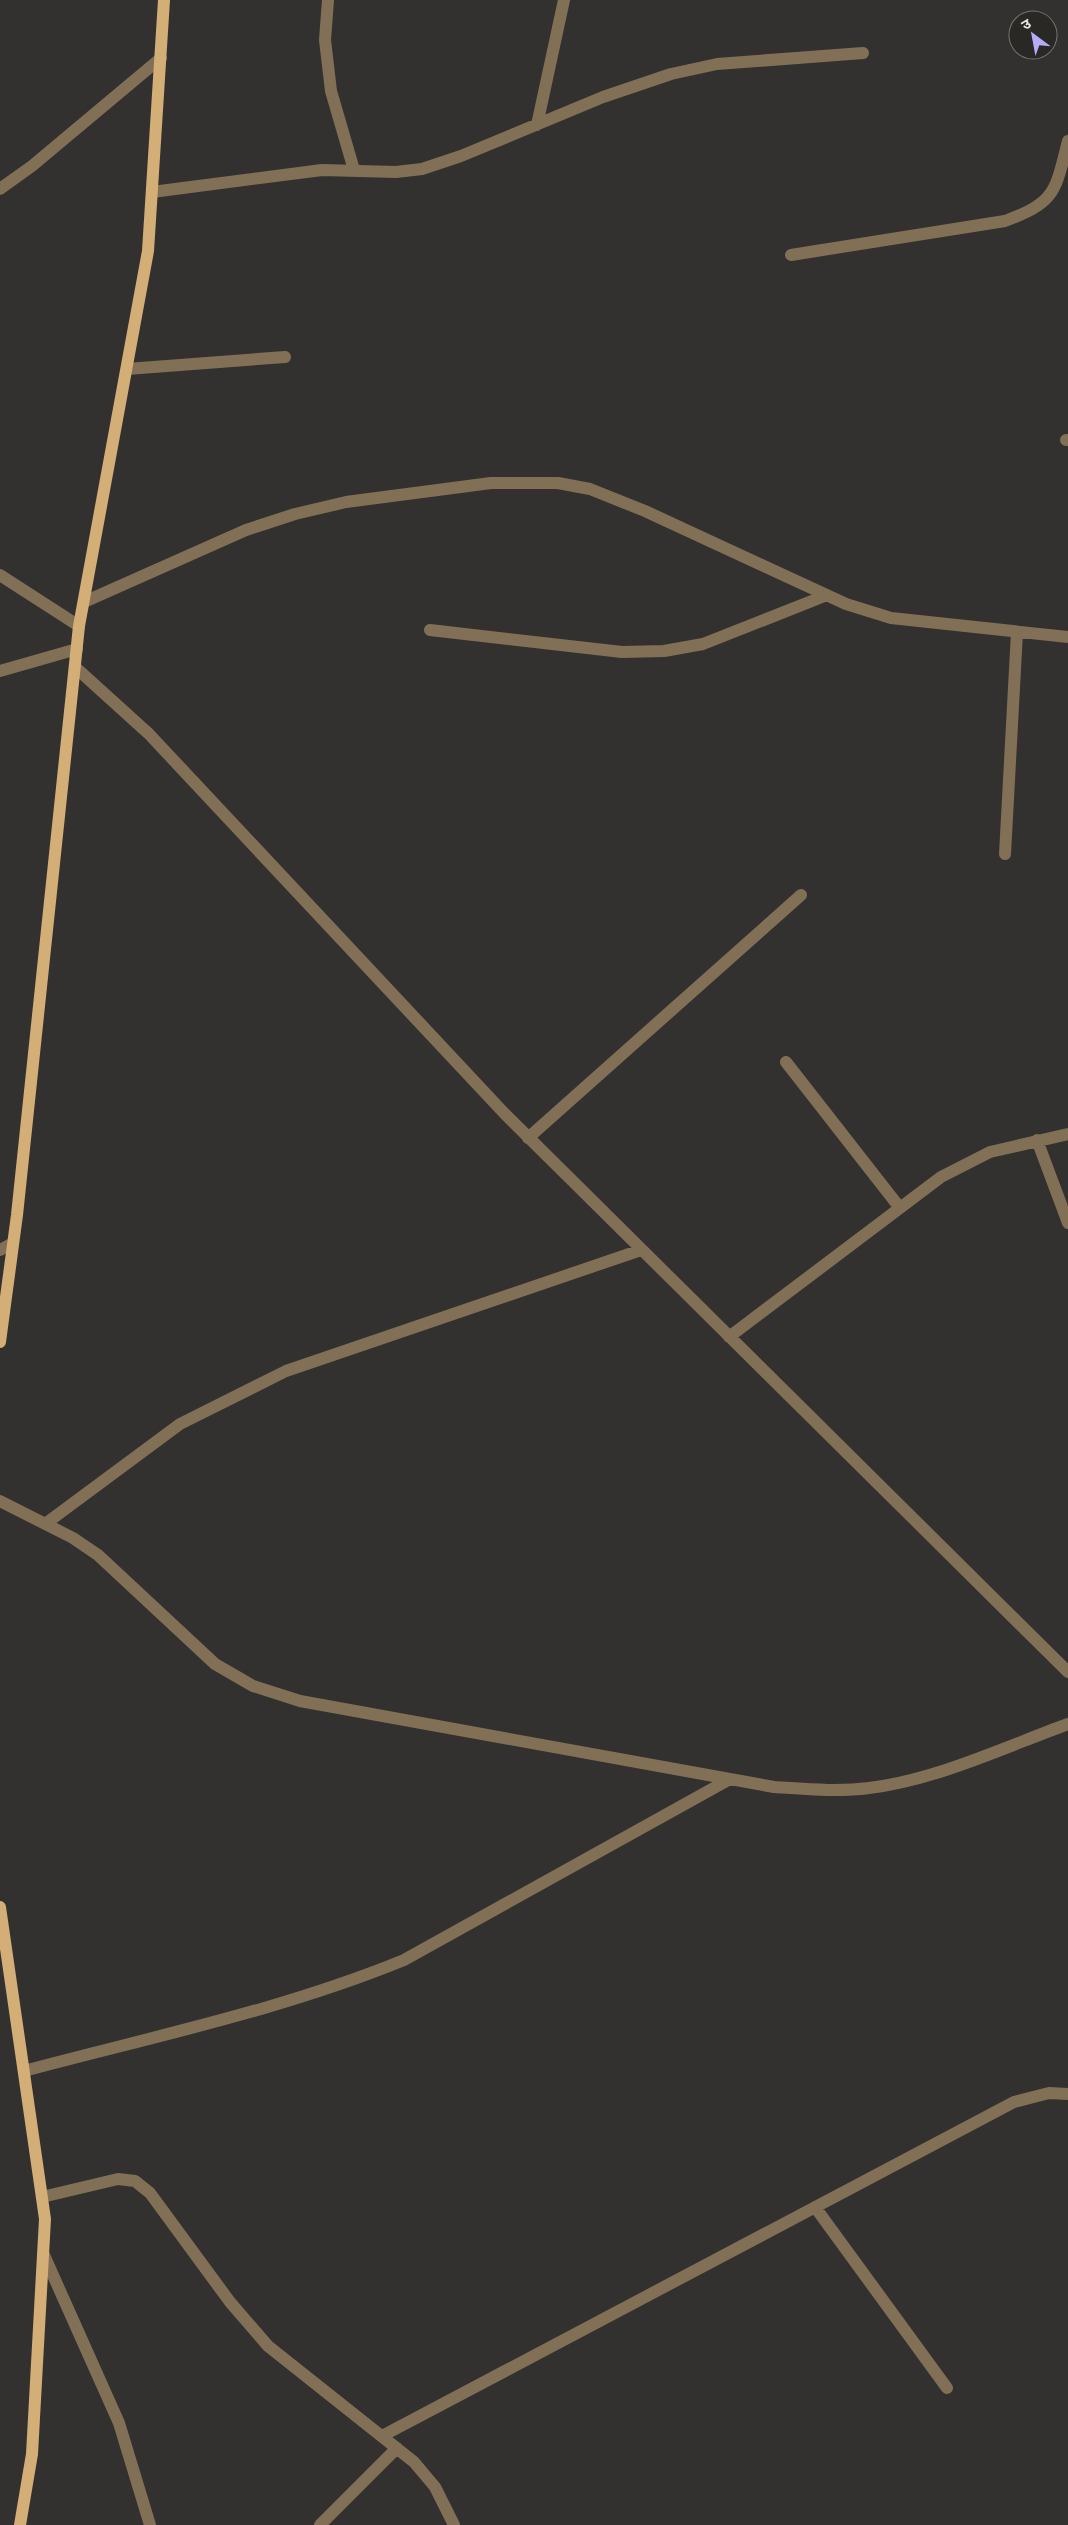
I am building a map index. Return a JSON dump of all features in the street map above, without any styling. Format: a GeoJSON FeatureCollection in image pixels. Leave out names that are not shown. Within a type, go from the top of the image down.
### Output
{"type":"FeatureCollection","features":[{"type":"Feature","properties":{"kind":"main road"},"geometry":{"type":"LineString","coordinates":[[0,1342],[13,1243],[80,626],[148,251],[164,0]]}},
{"type":"Feature","properties":{"kind":"main road"},"geometry":{"type":"LineString","coordinates":[[0,1907],[45,2219],[32,2454],[20,2525]]}},
{"type":"Feature","properties":{"kind":"street"},"geometry":{"type":"LineString","coordinates":[[328,0],[325,40],[331,91],[354,170]]}},
{"type":"Feature","properties":{"kind":"street"},"geometry":{"type":"LineString","coordinates":[[537,125],[564,0]]}},
{"type":"Feature","properties":{"kind":"street"},"geometry":{"type":"LineString","coordinates":[[152,192],[322,170],[396,172],[422,169],[461,156],[603,97],[663,77],[716,64],[863,53]]}},
{"type":"Feature","properties":{"kind":"street"},"geometry":{"type":"LineString","coordinates":[[0,188],[32,166],[161,58]]}},
{"type":"Feature","properties":{"kind":"street"},"geometry":{"type":"LineString","coordinates":[[791,255],[1005,221],[1032,211],[1048,199],[1058,181],[1068,142]]}},
{"type":"Feature","properties":{"kind":"street"},"geometry":{"type":"LineString","coordinates":[[127,369],[285,357]]}},
{"type":"Feature","properties":{"kind":"street"},"geometry":{"type":"LineString","coordinates":[[84,602],[246,530],[295,514],[381,497],[491,482],[558,482],[590,489],[645,511],[846,604],[891,618],[1068,637]]}},
{"type":"Feature","properties":{"kind":"street"},"geometry":{"type":"LineString","coordinates":[[0,575],[80,626]]}},
{"type":"Feature","properties":{"kind":"street"},"geometry":{"type":"LineString","coordinates":[[430,630],[622,652],[664,651],[703,644],[828,595]]}},
{"type":"Feature","properties":{"kind":"street"},"geometry":{"type":"LineString","coordinates":[[1005,854],[1017,632]]}},
{"type":"Feature","properties":{"kind":"street"},"geometry":{"type":"LineString","coordinates":[[0,671],[77,649]]}},
{"type":"Feature","properties":{"kind":"street"},"geometry":{"type":"LineString","coordinates":[[75,667],[149,734],[528,1138],[1068,1672]]}},
{"type":"Feature","properties":{"kind":"street"},"geometry":{"type":"LineString","coordinates":[[528,1138],[801,895]]}},
{"type":"Feature","properties":{"kind":"street"},"geometry":{"type":"LineString","coordinates":[[786,1062],[900,1208]]}},
{"type":"Feature","properties":{"kind":"street"},"geometry":{"type":"LineString","coordinates":[[729,1337],[942,1177],[990,1152],[1068,1134]]}},
{"type":"Feature","properties":{"kind":"street"},"geometry":{"type":"LineString","coordinates":[[1037,1140],[1068,1223]]}},
{"type":"Feature","properties":{"kind":"street"},"geometry":{"type":"LineString","coordinates":[[0,1250],[13,1243]]}},
{"type":"Feature","properties":{"kind":"street"},"geometry":{"type":"LineString","coordinates":[[45,1524],[180,1424],[286,1371],[641,1250]]}},
{"type":"Feature","properties":{"kind":"street"},"geometry":{"type":"LineString","coordinates":[[0,1501],[73,1538],[98,1555],[215,1664],[253,1686],[300,1701],[774,1787],[822,1790],[869,1788],[917,1779],[1068,1724]]}},
{"type":"Feature","properties":{"kind":"street"},"geometry":{"type":"LineString","coordinates":[[24,2071],[311,1995],[404,1960],[730,1779]]}},
{"type":"Feature","properties":{"kind":"street"},"geometry":{"type":"LineString","coordinates":[[382,2436],[1014,2102],[1050,2093],[1068,2094]]}},
{"type":"Feature","properties":{"kind":"street"},"geometry":{"type":"LineString","coordinates":[[42,2197],[118,2179],[135,2181],[150,2193],[230,2302],[268,2346],[414,2462],[435,2487],[454,2525]]}},
{"type":"Feature","properties":{"kind":"street"},"geometry":{"type":"LineString","coordinates":[[816,2207],[947,2388]]}},
{"type":"Feature","properties":{"kind":"street"},"geometry":{"type":"LineString","coordinates":[[44,2255],[119,2423],[150,2525]]}},
{"type":"Feature","properties":{"kind":"street"},"geometry":{"type":"LineString","coordinates":[[320,2525],[397,2448]]}}]}
